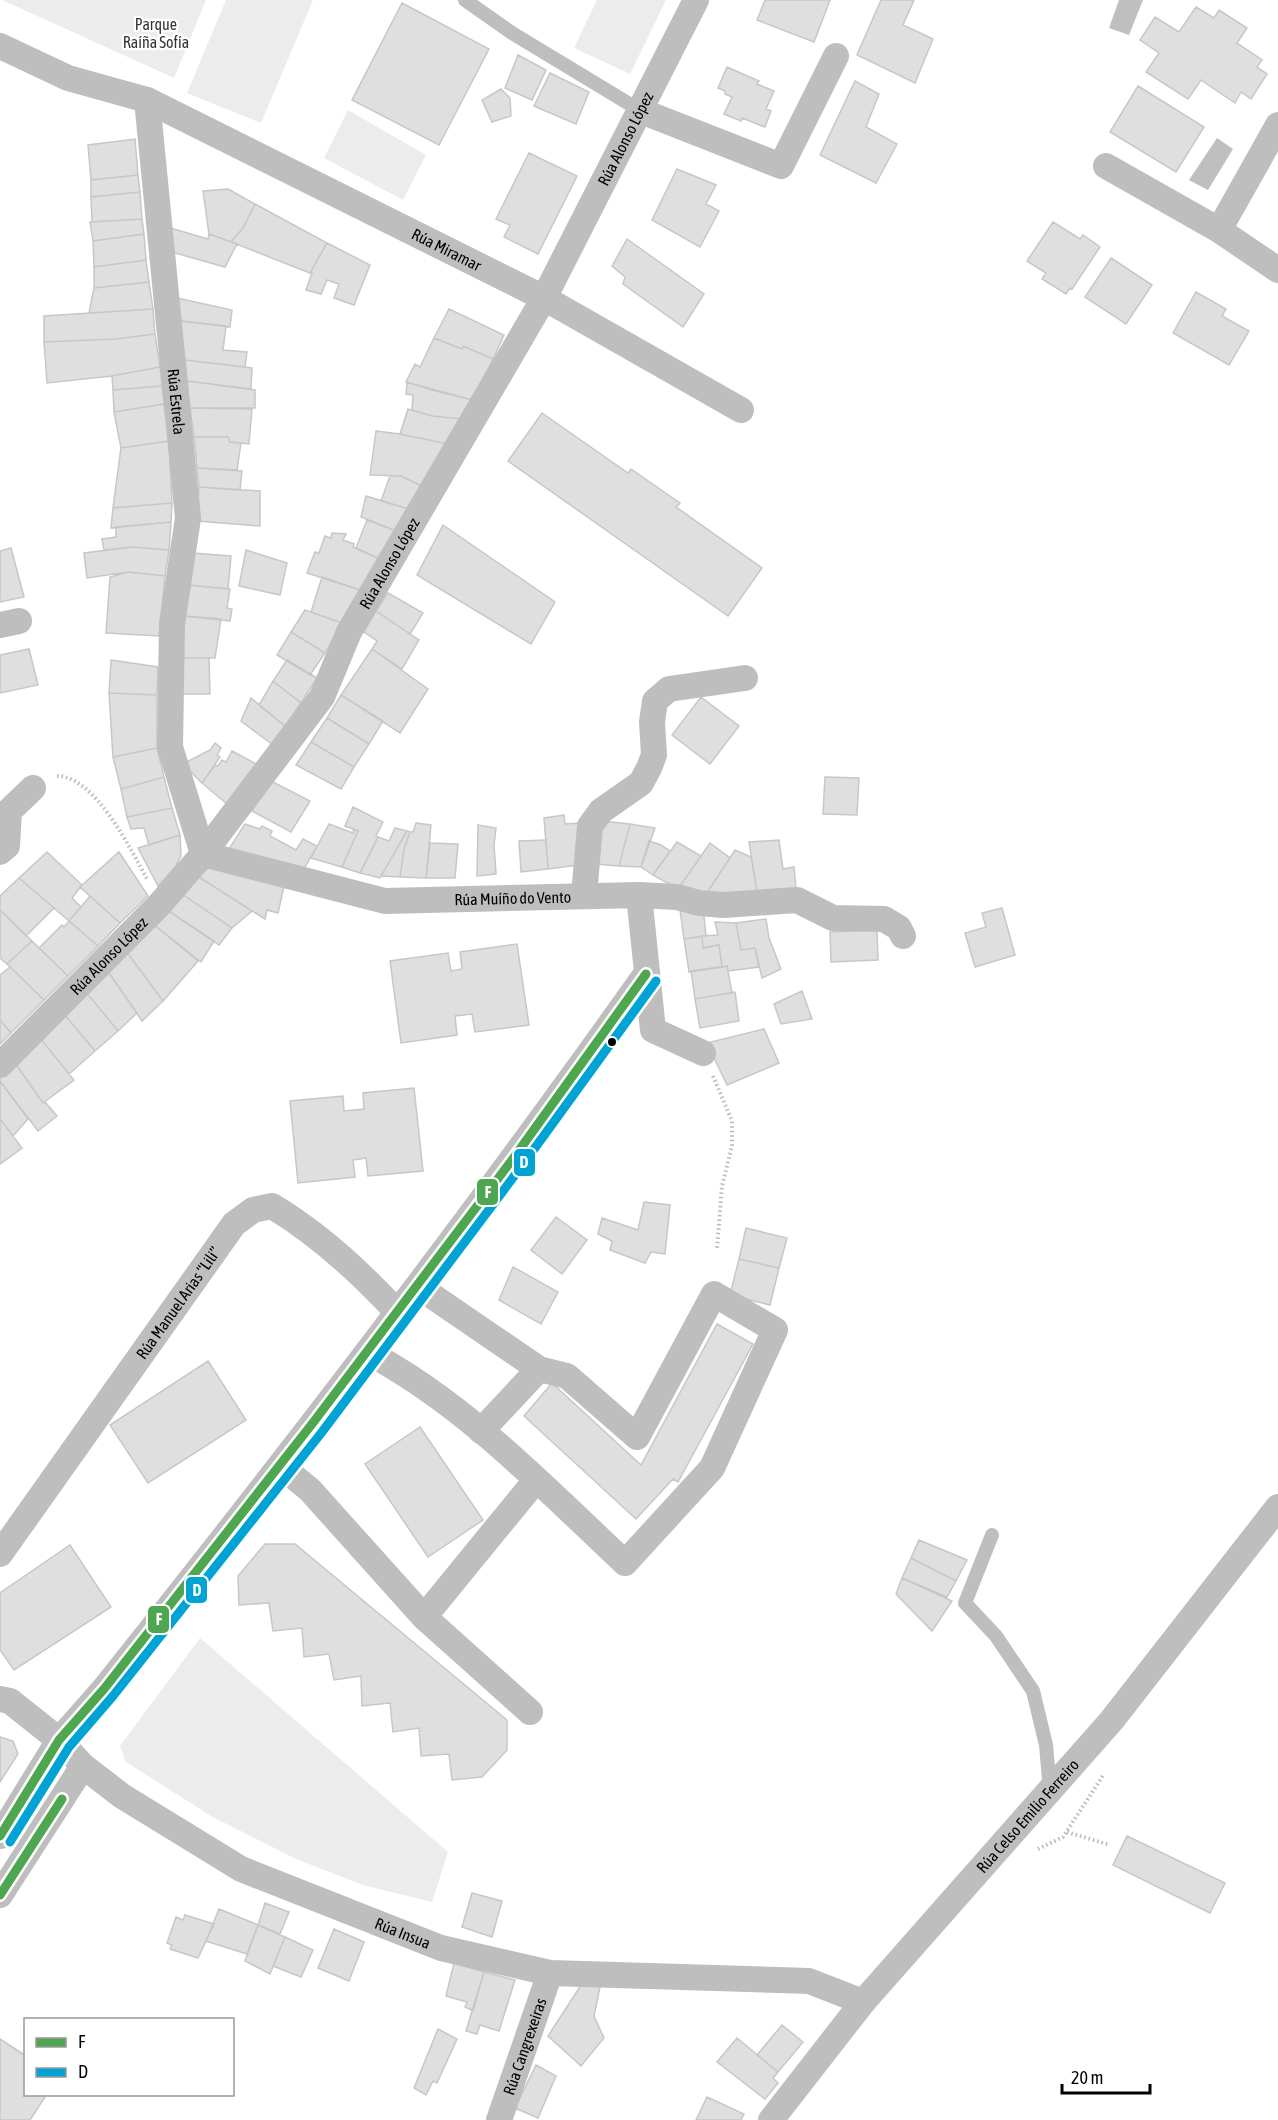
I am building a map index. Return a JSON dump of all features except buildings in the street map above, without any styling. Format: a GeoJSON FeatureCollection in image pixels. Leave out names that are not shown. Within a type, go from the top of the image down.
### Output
{"type":"FeatureCollection","features":[{"type":"Feature","properties":{"kind":"street","name":"Rúa Alonso López"},"geometry":{"type":"LineString","coordinates":[[0,1065],[160,904],[203,854],[322,698],[349,632],[544,298],[696,0]]}},
{"type":"Feature","properties":{"kind":"street"},"geometry":{"type":"LineString","coordinates":[[6,56],[68,78],[147,100]]}},
{"type":"Feature","properties":{"kind":"street"},"geometry":{"type":"LineString","coordinates":[[641,111],[781,166],[836,56]]}},
{"type":"Feature","properties":{"kind":"street","name":"Rúa Miramar"},"geometry":{"type":"LineString","coordinates":[[147,100],[544,298],[741,410]]}},
{"type":"Feature","properties":{"kind":"street","name":"Rúa Estrela"},"geometry":{"type":"LineString","coordinates":[[147,100],[188,518],[172,624],[170,747],[203,854]]}},
{"type":"Feature","properties":{"kind":"street"},"geometry":{"type":"LineString","coordinates":[[1219,230],[1278,125]]}},
{"type":"Feature","properties":{"kind":"street"},"geometry":{"type":"LineString","coordinates":[[1106,166],[1219,230],[1278,270]]}},
{"type":"Feature","properties":{"kind":"street"},"geometry":{"type":"LineString","coordinates":[[584,895],[590,826],[601,811],[641,783],[649,768],[654,755],[652,722],[655,701],[669,689],[745,678]]}},
{"type":"Feature","properties":{"kind":"street"},"geometry":{"type":"LineString","coordinates":[[0,852],[7,846],[9,811],[33,788]]}},
{"type":"Feature","properties":{"kind":"street","name":"Rúa Muíño do Vento"},"geometry":{"type":"LineString","coordinates":[[203,854],[385,901],[584,895],[677,897],[699,903],[723,905],[797,900],[833,918],[884,919],[899,928],[903,936]]}},
{"type":"Feature","properties":{"kind":"street"},"geometry":{"type":"LineString","coordinates":[[639,895],[653,1030],[703,1053]]}},
{"type":"Feature","properties":{"kind":"street"},"geometry":{"type":"LineString","coordinates":[[0,1836],[59,1740],[104,1689],[369,1353],[646,974]]}},
{"type":"Feature","properties":{"kind":"street","name":"Rúa Manuel Arias “Lili”"},"geometry":{"type":"LineString","coordinates":[[0,1554],[234,1224],[253,1210],[272,1206],[300,1222],[378,1291],[398,1313]]}},
{"type":"Feature","properties":{"kind":"street"},"geometry":{"type":"LineString","coordinates":[[369,1353],[400,1370],[481,1431],[626,1563],[712,1468],[775,1330],[714,1294],[637,1437],[567,1376],[539,1369],[419,1287]]}},
{"type":"Feature","properties":{"kind":"street"},"geometry":{"type":"LineString","coordinates":[[481,1431],[539,1369]]}},
{"type":"Feature","properties":{"kind":"street"},"geometry":{"type":"LineString","coordinates":[[281,1466],[310,1490],[424,1617],[530,1712]]}},
{"type":"Feature","properties":{"kind":"street"},"geometry":{"type":"LineString","coordinates":[[424,1617],[536,1480]]}},
{"type":"Feature","properties":{"kind":"street","name":"Rúa Celso Emilio Ferreiro"},"geometry":{"type":"LineString","coordinates":[[771,2120],[863,2002],[1112,1720],[1278,1507]]}},
{"type":"Feature","properties":{"kind":"street","name":"Rúa Insua"},"geometry":{"type":"LineString","coordinates":[[0,1699],[10,1701],[59,1740],[83,1766],[122,1796],[241,1869],[441,1948],[550,1973],[809,1981],[863,2002]]}},
{"type":"Feature","properties":{"kind":"street"},"geometry":{"type":"LineString","coordinates":[[0,1895],[83,1766]]}},
{"type":"Feature","properties":{"kind":"street","name":"Rúa Cangrexeiras"},"geometry":{"type":"LineString","coordinates":[[500,2120],[550,1973]]}},
{"type":"Feature","properties":{"kind":"lane"},"geometry":{"type":"LineString","coordinates":[[465,0],[512,33],[641,111]]}},
{"type":"Feature","properties":{"kind":"lane"},"geometry":{"type":"LineString","coordinates":[[992,1535],[965,1603],[996,1636],[1033,1691],[1046,1745],[1050,1791]]}},
{"type":"Feature","properties":{"kind":"path"},"geometry":{"type":"LineString","coordinates":[[33,788],[46,777],[66,776],[84,787],[101,804],[126,842],[160,904]]}},
{"type":"Feature","properties":{"kind":"path"},"geometry":{"type":"LineString","coordinates":[[703,1053],[732,1121],[732,1146],[722,1186],[717,1248]]}},
{"type":"Feature","properties":{"kind":"path"},"geometry":{"type":"LineString","coordinates":[[1067,1832],[1110,1845]]}},
{"type":"Feature","properties":{"kind":"green space","name":"Parque Raíña Sofía"},"geometry":{"type":"Polygon","coordinates":[[[2,0],[206,0],[174,78],[2,0]]]}},
{"type":"Feature","properties":{"kind":"green space"},"geometry":{"type":"Polygon","coordinates":[[[226,0],[313,0],[261,123],[187,93],[226,0]]]}},
{"type":"Feature","properties":{"kind":"green space"},"geometry":{"type":"Polygon","coordinates":[[[597,0],[666,0],[630,74],[574,48],[597,0]]]}},
{"type":"Feature","properties":{"kind":"green space"},"geometry":{"type":"Polygon","coordinates":[[[348,110],[426,155],[403,200],[324,158],[348,110]]]}},
{"type":"Feature","properties":{"kind":"green space"},"geometry":{"type":"Polygon","coordinates":[[[200,1638],[448,1852],[432,1902],[363,1885],[296,1859],[211,1816],[126,1762],[120,1746],[200,1638]]]}},
{"type":"Feature","properties":{"kind":"shaded area"},"geometry":{"type":"Polygon","coordinates":[[[1119,0],[1143,0],[1129,35],[1109,28],[1119,0]]]}},
{"type":"Feature","properties":{"kind":"shaded area"},"geometry":{"type":"Polygon","coordinates":[[[1217,138],[1233,149],[1208,190],[1189,180],[1217,138]]]}},
{"type":"Feature","properties":{"kind":"transit line","name":"F"},"geometry":{"type":"LineString","coordinates":[[0,1836],[59,1740],[104,1689],[312,1424],[515,1156],[646,974]]}},
{"type":"Feature","properties":{"kind":"transit line","name":"D"},"geometry":{"type":"LineString","coordinates":[[10,1842],[69,1747],[113,1696],[322,1432],[524,1163],[656,981]]}},
{"type":"Feature","properties":{"kind":"transit line","name":"F"},"geometry":{"type":"LineString","coordinates":[[0,1895],[62,1799]]}}]}
